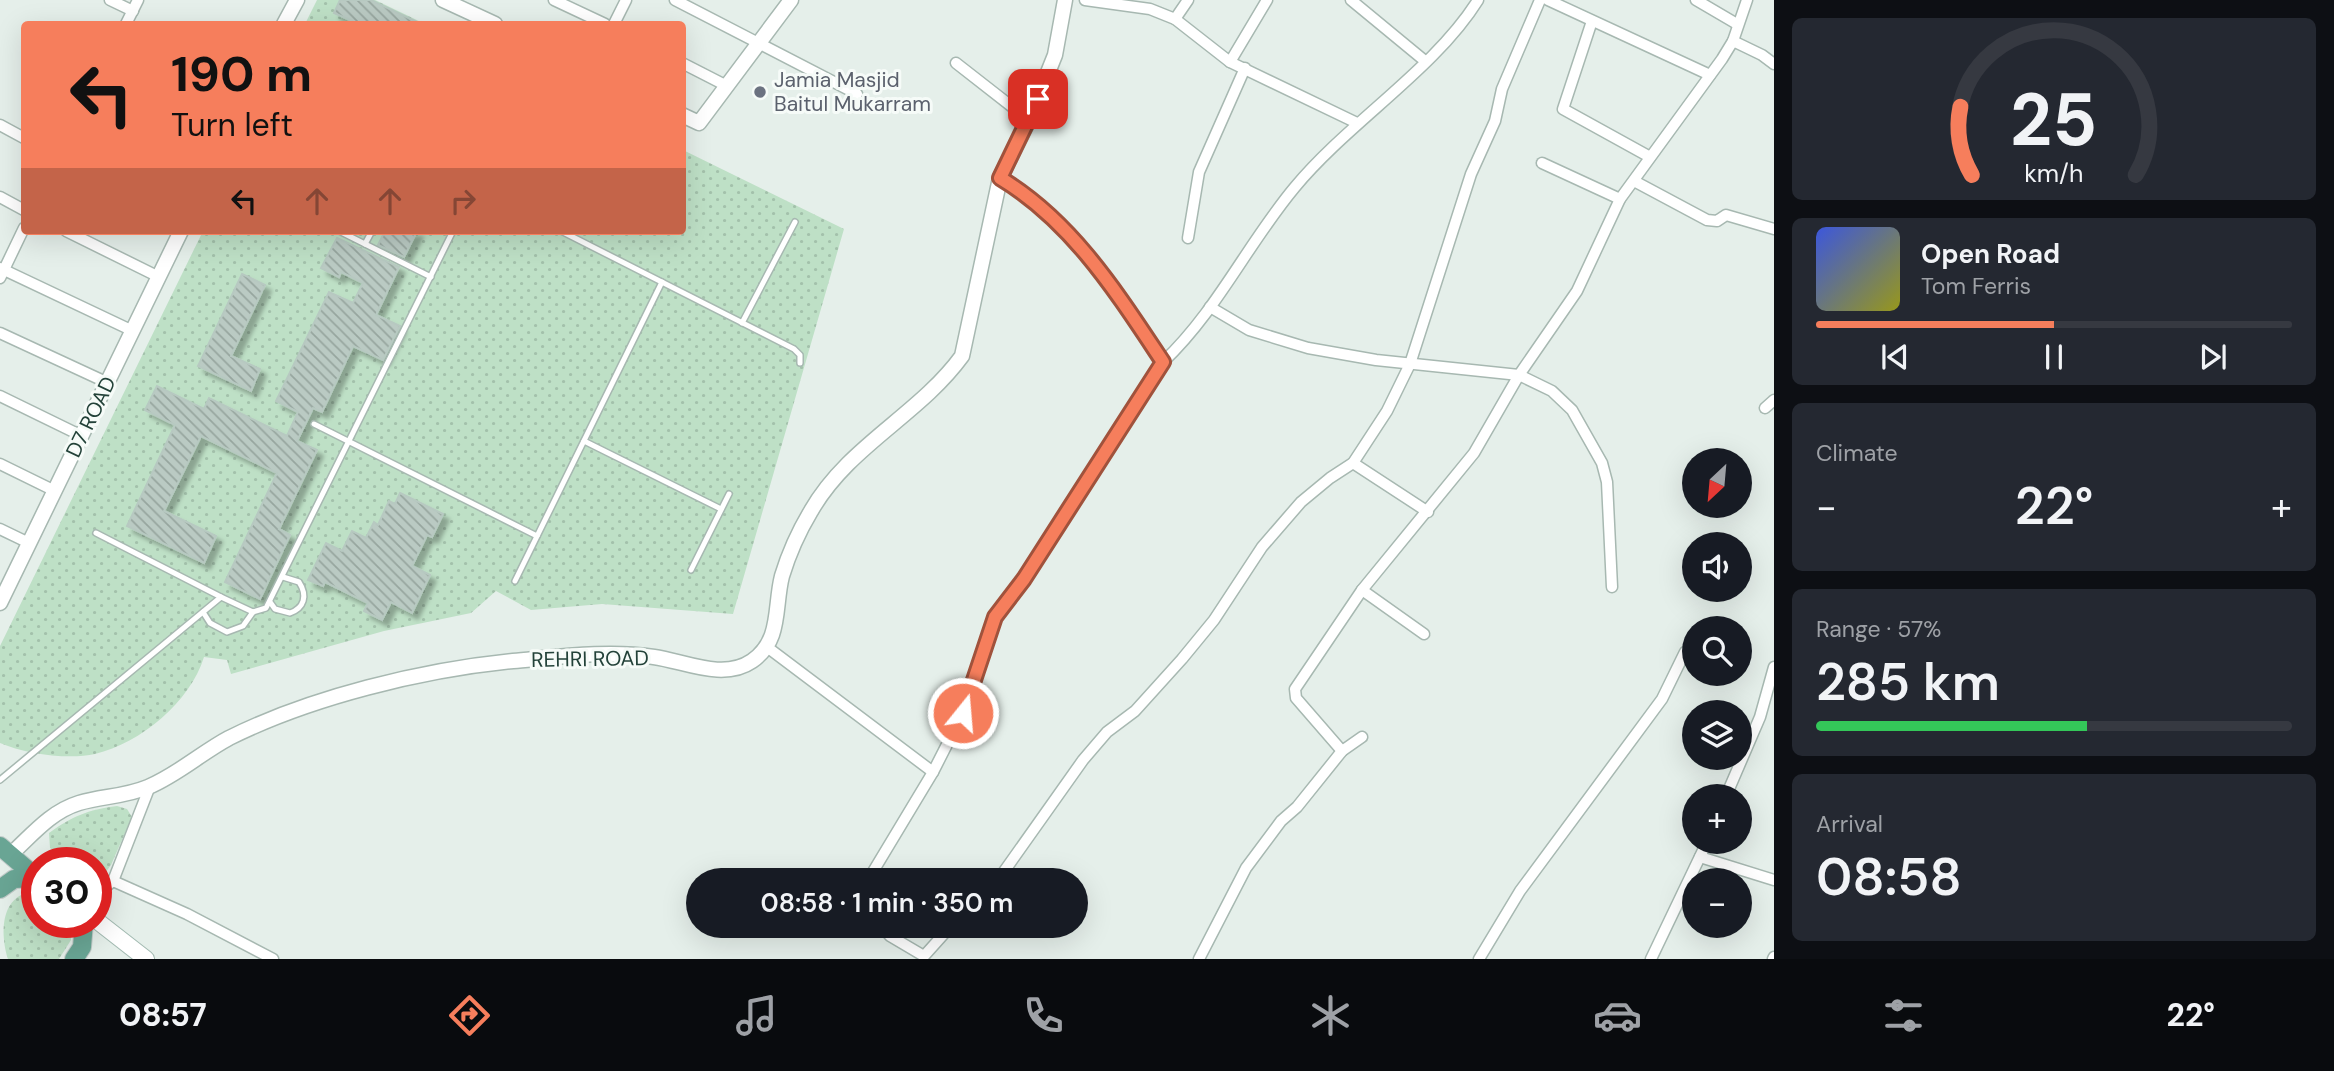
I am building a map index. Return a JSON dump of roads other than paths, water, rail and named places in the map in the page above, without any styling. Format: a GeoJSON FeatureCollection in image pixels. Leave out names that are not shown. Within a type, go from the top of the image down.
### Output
{"type":"FeatureCollection","features":[{"type":"Feature","properties":{"kind":"main road"},"geometry":{"type":"LineString","coordinates":[[5,850],[21,864]]}},
{"type":"Feature","properties":{"kind":"main road"},"geometry":{"type":"LineString","coordinates":[[0,889],[14,879],[21,879]]}},
{"type":"Feature","properties":{"kind":"main road"},"geometry":{"type":"LineString","coordinates":[[112,932],[146,959]]}},
{"type":"Feature","properties":{"kind":"main road"},"geometry":{"type":"LineString","coordinates":[[74,959],[82,947],[83,938]]}},
{"type":"Feature","properties":{"kind":"street"},"geometry":{"type":"LineString","coordinates":[[110,0],[133,11]]}},
{"type":"Feature","properties":{"kind":"street"},"geometry":{"type":"LineString","coordinates":[[128,21],[138,0]]}},
{"type":"Feature","properties":{"kind":"street"},"geometry":{"type":"LineString","coordinates":[[286,21],[297,0]]}},
{"type":"Feature","properties":{"kind":"street"},"geometry":{"type":"LineString","coordinates":[[443,0],[488,21]]}},
{"type":"Feature","properties":{"kind":"street"},"geometry":{"type":"LineString","coordinates":[[554,0],[600,21]]}},
{"type":"Feature","properties":{"kind":"street"},"geometry":{"type":"LineString","coordinates":[[616,21],[626,0]]}},
{"type":"Feature","properties":{"kind":"street"},"geometry":{"type":"LineString","coordinates":[[675,0],[857,94]]}},
{"type":"Feature","properties":{"kind":"street"},"geometry":{"type":"LineString","coordinates":[[686,117],[699,123],[791,0]]}},
{"type":"Feature","properties":{"kind":"street"},"geometry":{"type":"LineString","coordinates":[[933,772],[767,647],[776,625],[781,579],[790,550],[824,491],[864,447],[945,380],[962,356],[1000,178],[1029,120],[1055,55],[1065,0]]}},
{"type":"Feature","properties":{"kind":"street"},"geometry":{"type":"LineString","coordinates":[[1085,0],[1150,9],[1175,19],[1230,62],[1357,123]]}},
{"type":"Feature","properties":{"kind":"street"},"geometry":{"type":"LineString","coordinates":[[1175,19],[1188,0]]}},
{"type":"Feature","properties":{"kind":"street"},"geometry":{"type":"LineString","coordinates":[[1230,62],[1267,0]]}},
{"type":"Feature","properties":{"kind":"street"},"geometry":{"type":"LineString","coordinates":[[1351,0],[1425,61]]}},
{"type":"Feature","properties":{"kind":"street"},"geometry":{"type":"LineString","coordinates":[[875,868],[933,772],[963,713],[995,617],[1024,579],[1163,362],[1186,340],[1294,187],[1357,123],[1451,38],[1478,0]]}},
{"type":"Feature","properties":{"kind":"street"},"geometry":{"type":"LineString","coordinates":[[1007,868],[1053,807],[1083,760],[1107,732],[1135,711],[1182,659],[1214,620],[1262,547],[1301,502],[1353,463],[1387,411],[1410,364],[1471,174],[1495,121],[1502,89],[1540,0]]}},
{"type":"Feature","properties":{"kind":"street"},"geometry":{"type":"LineString","coordinates":[[1548,0],[1710,75]]}},
{"type":"Feature","properties":{"kind":"street"},"geometry":{"type":"LineString","coordinates":[[1696,0],[1737,24]]}},
{"type":"Feature","properties":{"kind":"street"},"geometry":{"type":"LineString","coordinates":[[1342,751],[1296,698],[1294,689],[1362,590],[1429,512],[1474,453],[1519,375],[1577,291],[1620,199],[1733,41],[1747,0]]}},
{"type":"Feature","properties":{"kind":"street"},"geometry":{"type":"LineString","coordinates":[[1592,21],[1563,109],[1650,158]]}},
{"type":"Feature","properties":{"kind":"street"},"geometry":{"type":"LineString","coordinates":[[1733,41],[1774,64]]}},
{"type":"Feature","properties":{"kind":"street"},"geometry":{"type":"LineString","coordinates":[[956,63],[1029,120]]}},
{"type":"Feature","properties":{"kind":"street"},"geometry":{"type":"LineString","coordinates":[[686,66],[727,86]]}},
{"type":"Feature","properties":{"kind":"street"},"geometry":{"type":"LineString","coordinates":[[1188,238],[1199,172],[1245,68]]}},
{"type":"Feature","properties":{"kind":"street"},"geometry":{"type":"LineString","coordinates":[[0,125],[21,136]]}},
{"type":"Feature","properties":{"kind":"street"},"geometry":{"type":"LineString","coordinates":[[1542,163],[1620,199]]}},
{"type":"Feature","properties":{"kind":"street"},"geometry":{"type":"LineString","coordinates":[[1000,178],[1034,199],[1103,273],[1163,362]]}},
{"type":"Feature","properties":{"kind":"street"},"geometry":{"type":"LineString","coordinates":[[1634,181],[1707,220],[1717,221],[1726,215],[1774,229]]}},
{"type":"Feature","properties":{"kind":"street"},"geometry":{"type":"LineString","coordinates":[[0,197],[21,208]]}},
{"type":"Feature","properties":{"kind":"street"},"geometry":{"type":"LineString","coordinates":[[21,234],[1,272],[133,331]]}},
{"type":"Feature","properties":{"kind":"street"},"geometry":{"type":"LineString","coordinates":[[74,235],[159,277]]}},
{"type":"Feature","properties":{"kind":"street","name":"D7 ROAD"},"geometry":{"type":"LineString","coordinates":[[0,603],[179,235]]}},
{"type":"Feature","properties":{"kind":"street"},"geometry":{"type":"LineString","coordinates":[[1210,307],[1265,336],[1308,348],[1410,364],[1519,375],[1552,391],[1564,401],[1602,463],[1606,481],[1612,587]]}},
{"type":"Feature","properties":{"kind":"street"},"geometry":{"type":"LineString","coordinates":[[0,333],[108,383]]}},
{"type":"Feature","properties":{"kind":"street"},"geometry":{"type":"LineString","coordinates":[[0,396],[82,436]]}},
{"type":"Feature","properties":{"kind":"street"},"geometry":{"type":"LineString","coordinates":[[1353,463],[1429,512]]}},
{"type":"Feature","properties":{"kind":"street"},"geometry":{"type":"LineString","coordinates":[[0,464],[55,491]]}},
{"type":"Feature","properties":{"kind":"street"},"geometry":{"type":"LineString","coordinates":[[0,529],[29,543]]}},
{"type":"Feature","properties":{"kind":"street"},"geometry":{"type":"LineString","coordinates":[[1362,590],[1424,634]]}},
{"type":"Feature","properties":{"kind":"street","name":"REHRI ROAD"},"geometry":{"type":"LineString","coordinates":[[5,850],[48,817],[80,802],[115,798],[150,786],[230,738],[330,699],[426,674],[510,662],[585,656],[653,656],[716,670],[749,663],[767,647]]}},
{"type":"Feature","properties":{"kind":"street"},"geometry":{"type":"LineString","coordinates":[[1479,959],[1520,891],[1662,699],[1682,658]]}},
{"type":"Feature","properties":{"kind":"street"},"geometry":{"type":"LineString","coordinates":[[1731,784],[1760,717],[1774,667]]}},
{"type":"Feature","properties":{"kind":"street"},"geometry":{"type":"LineString","coordinates":[[1199,959],[1247,868],[1281,821],[1297,807],[1342,751],[1362,737]]}},
{"type":"Feature","properties":{"kind":"street"},"geometry":{"type":"LineString","coordinates":[[150,786],[113,881],[187,914],[273,959]]}},
{"type":"Feature","properties":{"kind":"street"},"geometry":{"type":"LineString","coordinates":[[1651,959],[1701,854]]}},
{"type":"Feature","properties":{"kind":"street"},"geometry":{"type":"LineString","coordinates":[[1700,857],[1774,880]]}},
{"type":"Feature","properties":{"kind":"street"},"geometry":{"type":"LineString","coordinates":[[894,938],[925,956],[941,938]]}},
{"type":"Feature","properties":{"kind":"lane"},"geometry":{"type":"LineString","coordinates":[[742,323],[795,222]]}},
{"type":"Feature","properties":{"kind":"lane"},"geometry":{"type":"LineString","coordinates":[[347,235],[431,277]]}},
{"type":"Feature","properties":{"kind":"lane"},"geometry":{"type":"LineString","coordinates":[[366,244],[370,235]]}},
{"type":"Feature","properties":{"kind":"lane"},"geometry":{"type":"LineString","coordinates":[[96,533],[221,597],[253,612],[262,611],[271,602],[451,235]]}},
{"type":"Feature","properties":{"kind":"lane"},"geometry":{"type":"LineString","coordinates":[[569,235],[794,349],[800,355],[800,363]]}},
{"type":"Feature","properties":{"kind":"lane"},"geometry":{"type":"LineString","coordinates":[[515,581],[662,282]]}},
{"type":"Feature","properties":{"kind":"lane"},"geometry":{"type":"LineString","coordinates":[[314,424],[537,536]]}},
{"type":"Feature","properties":{"kind":"lane"},"geometry":{"type":"LineString","coordinates":[[584,441],[722,509]]}},
{"type":"Feature","properties":{"kind":"lane"},"geometry":{"type":"LineString","coordinates":[[691,570],[729,494]]}},
{"type":"Feature","properties":{"kind":"lane"},"geometry":{"type":"LineString","coordinates":[[271,602],[275,609],[289,613],[303,604],[304,589],[299,582],[283,577]]}},
{"type":"Feature","properties":{"kind":"lane"},"geometry":{"type":"LineString","coordinates":[[0,780],[221,597]]}},
{"type":"Feature","properties":{"kind":"lane"},"geometry":{"type":"LineString","coordinates":[[203,612],[210,623],[226,632],[243,626],[253,612]]}},
{"type":"Feature","properties":{"kind":"place","name":"Jamia Masjid Baitul Mukarram"},"geometry":{"type":"Point","coordinates":[760,92]}}]}
